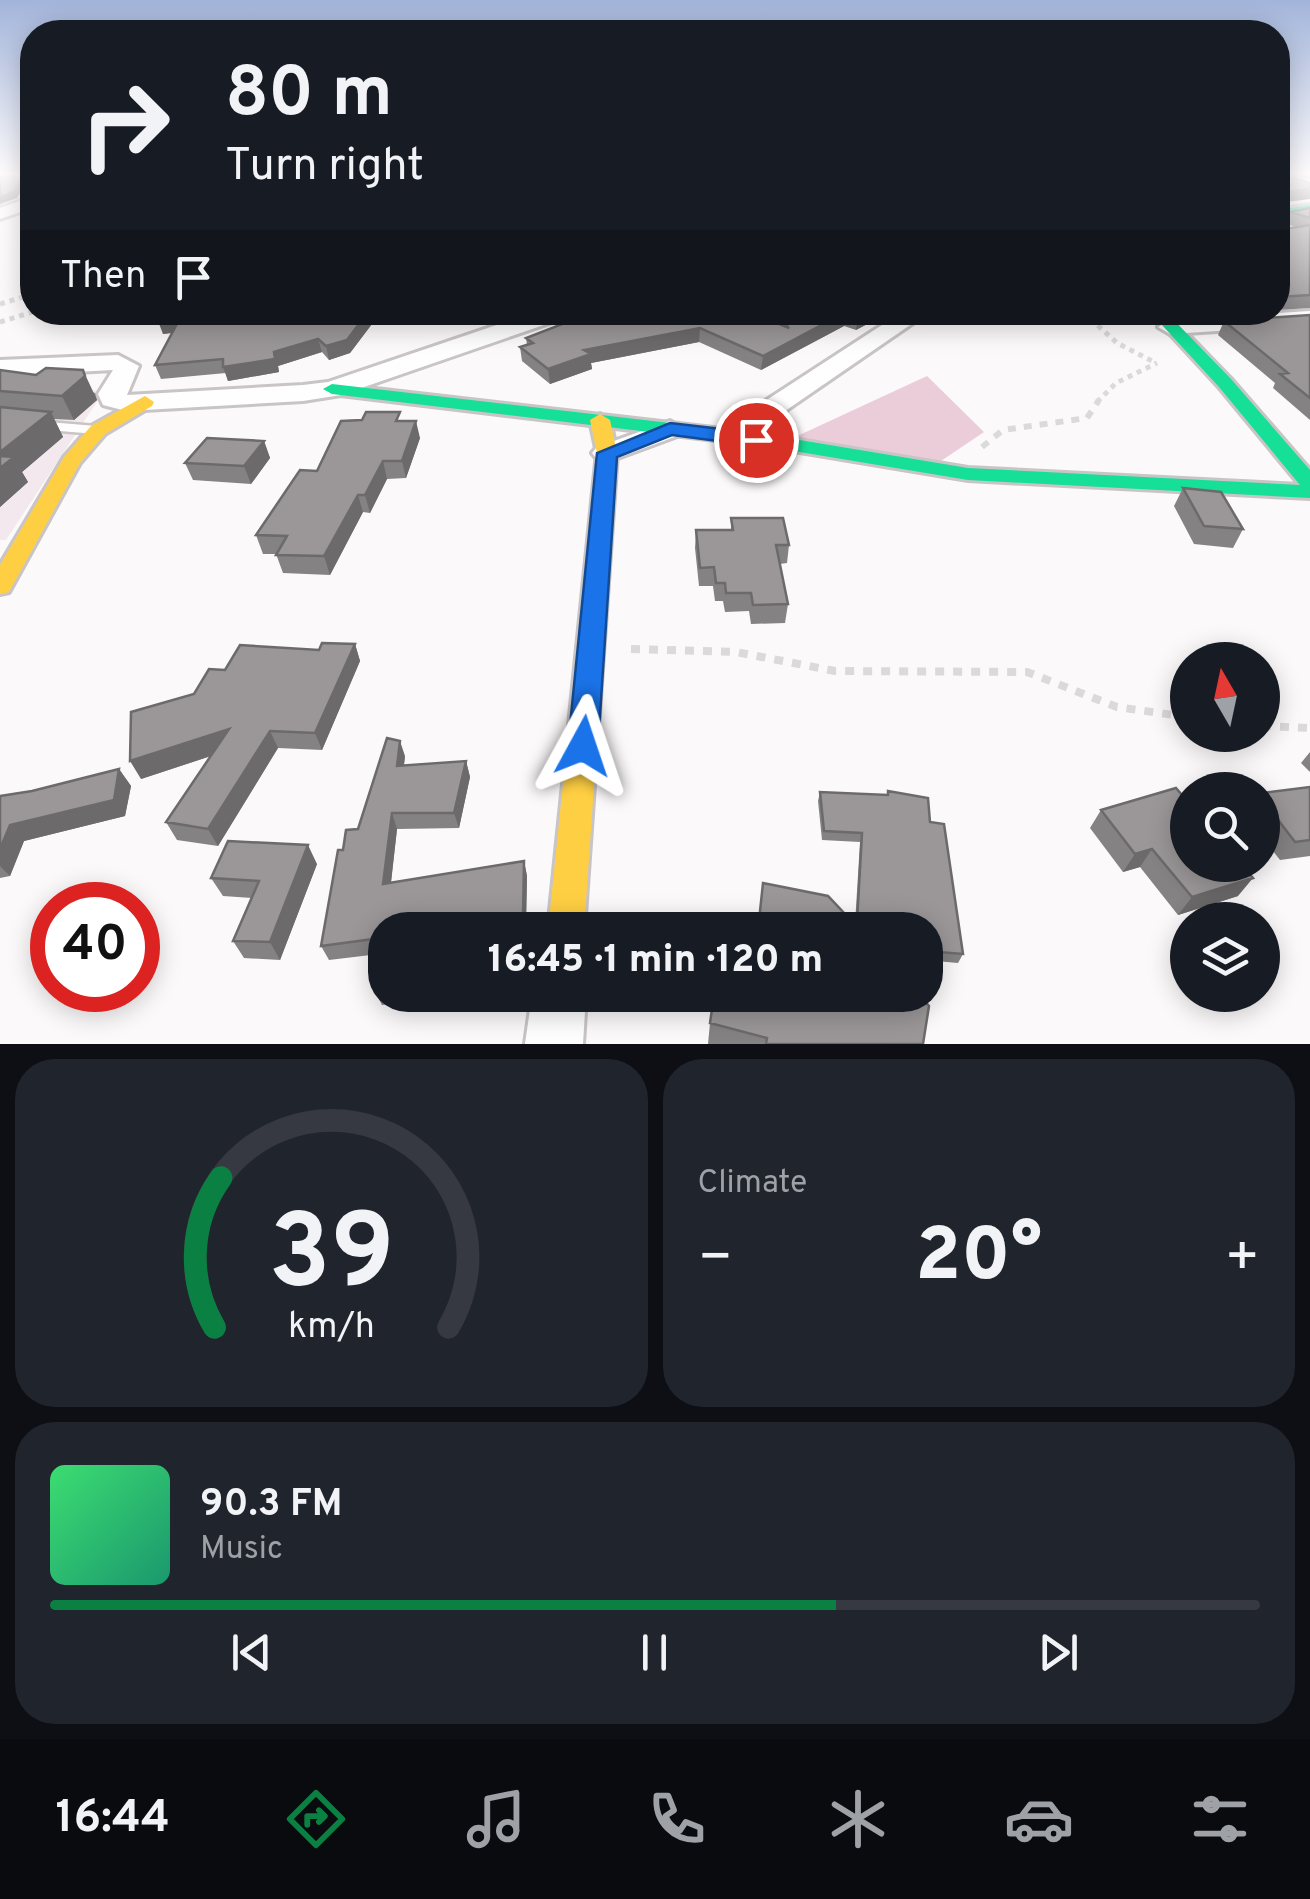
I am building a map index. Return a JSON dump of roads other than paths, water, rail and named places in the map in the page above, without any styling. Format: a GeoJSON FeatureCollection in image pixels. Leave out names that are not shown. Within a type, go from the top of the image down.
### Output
{"type":"FeatureCollection","features":[{"type":"Feature","properties":{"kind":"street"},"geometry":{"type":"LineString","coordinates":[[332,389],[497,325]]}},
{"type":"Feature","properties":{"kind":"street"},"geometry":{"type":"LineString","coordinates":[[756,440],[761,418],[778,403],[898,325]]}},
{"type":"Feature","properties":{"kind":"street"},"geometry":{"type":"LineString","coordinates":[[1169,325],[1225,383],[1310,483]]}},
{"type":"Feature","properties":{"kind":"street"},"geometry":{"type":"LineString","coordinates":[[0,368],[118,362],[126,366],[126,373],[111,394],[112,399],[126,403],[332,389],[756,440],[968,474],[1310,492]]}},
{"type":"Feature","properties":{"kind":"street"},"geometry":{"type":"LineString","coordinates":[[391,394],[398,366]]}},
{"type":"Feature","properties":{"kind":"street"},"geometry":{"type":"LineString","coordinates":[[0,586],[71,461],[98,430],[146,402]]}},
{"type":"Feature","properties":{"kind":"street"},"geometry":{"type":"LineString","coordinates":[[568,912],[607,453],[600,420]]}},
{"type":"Feature","properties":{"kind":"street"},"geometry":{"type":"LineString","coordinates":[[607,453],[670,429]]}},
{"type":"Feature","properties":{"kind":"street"},"geometry":{"type":"LineString","coordinates":[[554,1044],[557,1012]]}},
{"type":"Feature","properties":{"kind":"lane"},"geometry":{"type":"LineString","coordinates":[[0,422],[98,430]]}}]}
